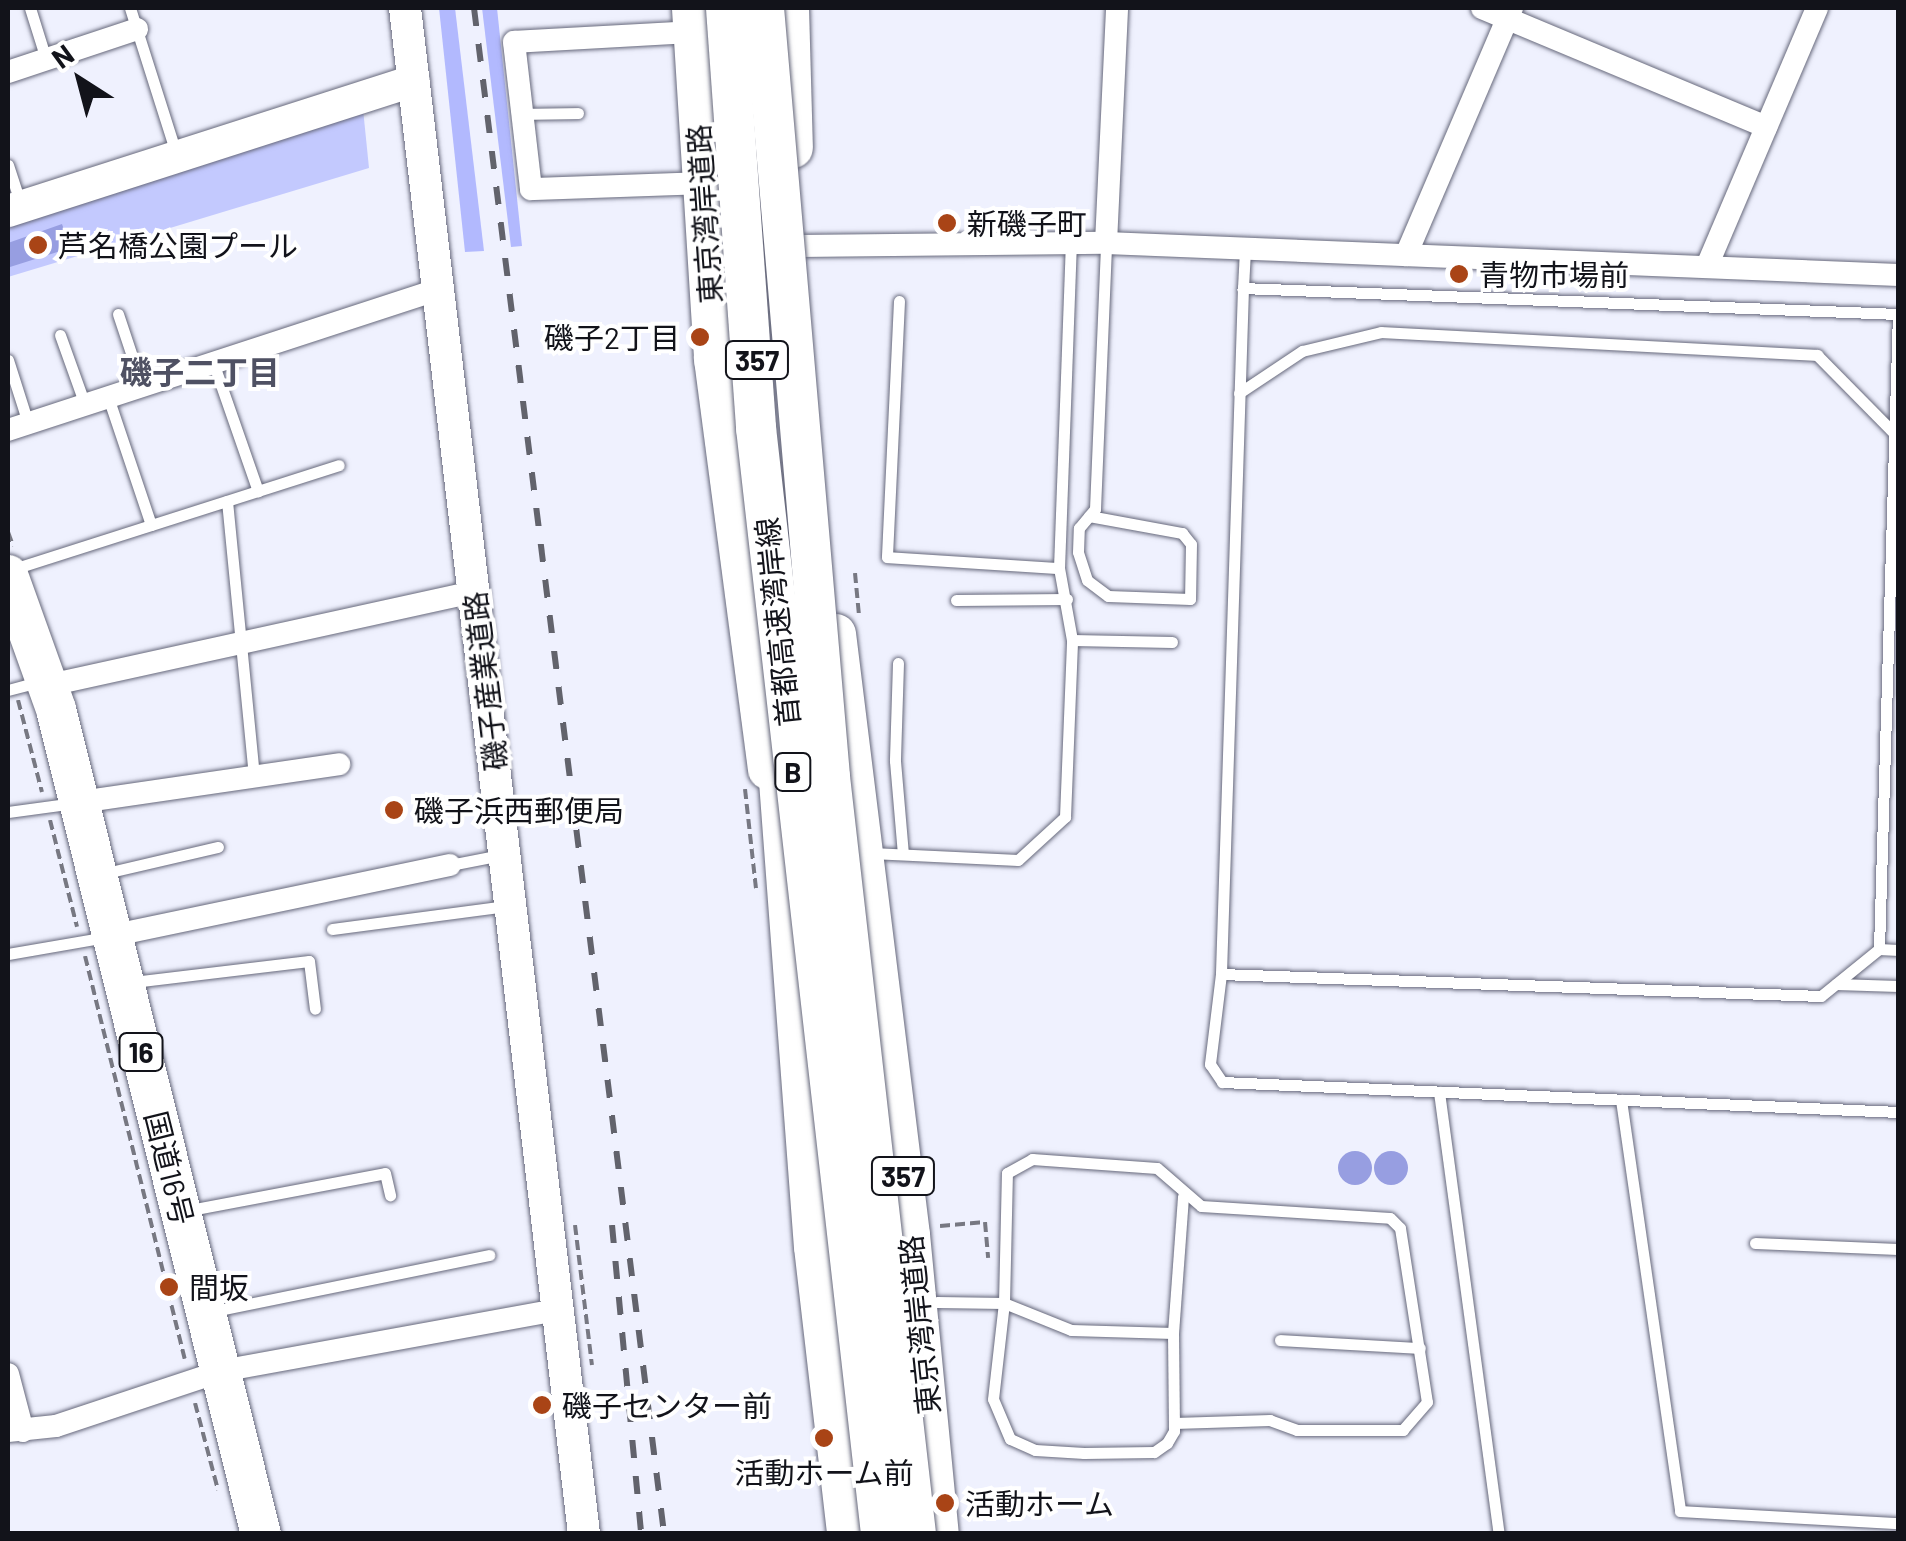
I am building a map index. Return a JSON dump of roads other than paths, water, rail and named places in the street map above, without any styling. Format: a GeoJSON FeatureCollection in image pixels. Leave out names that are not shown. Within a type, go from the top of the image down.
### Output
{"type":"FeatureCollection","features":[{"type":"Feature","properties":{"kind":"highway","name":"東京湾岸道路"},"geometry":{"type":"LineString","coordinates":[[729,8],[776,712],[778,836]]}},
{"type":"Feature","properties":{"kind":"highway","name":"首都高速湾岸線"},"geometry":{"type":"LineString","coordinates":[[729,8],[756,428],[881,1534]]}},
{"type":"Feature","properties":{"kind":"highway","name":"東京湾岸道路"},"geometry":{"type":"LineString","coordinates":[[756,8],[793,468],[861,836]]}},
{"type":"Feature","properties":{"kind":"highway","name":"首都高速湾岸線"},"geometry":{"type":"LineString","coordinates":[[764,8],[830,777],[916,1534]]}},
{"type":"Feature","properties":{"kind":"highway","name":"東京湾岸道路"},"geometry":{"type":"LineString","coordinates":[[789,8],[798,246],[939,1534]]}},
{"type":"Feature","properties":{"kind":"highway","name":"東京湾岸道路"},"geometry":{"type":"LineString","coordinates":[[692,20],[730,523],[778,836],[847,1534]]}},
{"type":"Feature","properties":{"kind":"highway","name":"国道16号"},"geometry":{"type":"LineString","coordinates":[[8,573],[25,687]]}},
{"type":"Feature","properties":{"kind":"highway","name":"国道16号"},"geometry":{"type":"LineString","coordinates":[[8,632],[62,804],[97,938],[230,1516]]}},
{"type":"Feature","properties":{"kind":"highway","name":"国道16号"},"geometry":{"type":"LineString","coordinates":[[62,804],[96,874],[97,938],[124,983],[205,1312],[201,1377],[261,1534]]}},
{"type":"Feature","properties":{"kind":"street","name":"磯子産業道路"},"geometry":{"type":"LineString","coordinates":[[405,8],[584,1534]]}},
{"type":"Feature","properties":{"kind":"street"},"geometry":{"type":"LineString","coordinates":[[1106,244],[1117,8]]}},
{"type":"Feature","properties":{"kind":"street"},"geometry":{"type":"LineString","coordinates":[[1482,8],[1510,13],[1766,127]]}},
{"type":"Feature","properties":{"kind":"street"},"geometry":{"type":"LineString","coordinates":[[1707,266],[1817,8]]}},
{"type":"Feature","properties":{"kind":"street"},"geometry":{"type":"LineString","coordinates":[[1406,255],[1510,13]]}},
{"type":"Feature","properties":{"kind":"street"},"geometry":{"type":"LineString","coordinates":[[8,72],[46,59],[133,18]]}},
{"type":"Feature","properties":{"kind":"street"},"geometry":{"type":"LineString","coordinates":[[692,20],[514,42],[532,190],[702,182]]}},
{"type":"Feature","properties":{"kind":"street"},"geometry":{"type":"LineString","coordinates":[[14,209],[414,82]]}},
{"type":"Feature","properties":{"kind":"street"},"geometry":{"type":"LineString","coordinates":[[798,246],[1071,243],[1898,275]]}},
{"type":"Feature","properties":{"kind":"street"},"geometry":{"type":"LineString","coordinates":[[18,427],[439,289]]}},
{"type":"Feature","properties":{"kind":"street"},"geometry":{"type":"LineString","coordinates":[[25,687],[474,592]]}},
{"type":"Feature","properties":{"kind":"street"},"geometry":{"type":"LineString","coordinates":[[62,804],[338,764]]}},
{"type":"Feature","properties":{"kind":"street"},"geometry":{"type":"LineString","coordinates":[[97,938],[450,865]]}},
{"type":"Feature","properties":{"kind":"street"},"geometry":{"type":"LineString","coordinates":[[8,1374],[15,1431],[88,1417],[201,1377],[558,1310]]}},
{"type":"Feature","properties":{"kind":"lane"},"geometry":{"type":"LineString","coordinates":[[30,8],[46,59]]}},
{"type":"Feature","properties":{"kind":"lane"},"geometry":{"type":"LineString","coordinates":[[133,18],[178,157]]}},
{"type":"Feature","properties":{"kind":"lane"},"geometry":{"type":"LineString","coordinates":[[522,114],[578,113]]}},
{"type":"Feature","properties":{"kind":"lane"},"geometry":{"type":"LineString","coordinates":[[8,165],[14,209]]}},
{"type":"Feature","properties":{"kind":"lane"},"geometry":{"type":"LineString","coordinates":[[861,836],[903,854],[1018,860],[1065,817],[1072,640],[1060,568],[1071,243]]}},
{"type":"Feature","properties":{"kind":"lane"},"geometry":{"type":"LineString","coordinates":[[1089,516],[1182,533],[1191,544],[1190,599],[1108,596],[1087,580],[1079,528],[1089,516],[1095,509],[1106,244]]}},
{"type":"Feature","properties":{"kind":"lane"},"geometry":{"type":"LineString","coordinates":[[1245,249],[1221,974],[1210,1064],[1222,1082],[1898,1112]]}},
{"type":"Feature","properties":{"kind":"lane"},"geometry":{"type":"LineString","coordinates":[[1243,288],[1898,314],[1879,949]]}},
{"type":"Feature","properties":{"kind":"lane"},"geometry":{"type":"LineString","coordinates":[[899,301],[887,557],[1060,568]]}},
{"type":"Feature","properties":{"kind":"lane"},"geometry":{"type":"LineString","coordinates":[[118,314],[142,386]]}},
{"type":"Feature","properties":{"kind":"lane"},"geometry":{"type":"LineString","coordinates":[[1239,392],[1302,351],[1381,332],[1817,355],[1896,437]]}},
{"type":"Feature","properties":{"kind":"lane"},"geometry":{"type":"LineString","coordinates":[[60,335],[84,405]]}},
{"type":"Feature","properties":{"kind":"lane"},"geometry":{"type":"LineString","coordinates":[[8,360],[18,427]]}},
{"type":"Feature","properties":{"kind":"lane"},"geometry":{"type":"LineString","coordinates":[[213,362],[258,491]]}},
{"type":"Feature","properties":{"kind":"lane"},"geometry":{"type":"LineString","coordinates":[[108,397],[151,525]]}},
{"type":"Feature","properties":{"kind":"lane"},"geometry":{"type":"LineString","coordinates":[[8,573],[340,465]]}},
{"type":"Feature","properties":{"kind":"lane"},"geometry":{"type":"LineString","coordinates":[[227,501],[254,776]]}},
{"type":"Feature","properties":{"kind":"lane"},"geometry":{"type":"LineString","coordinates":[[956,600],[1067,600]]}},
{"type":"Feature","properties":{"kind":"lane"},"geometry":{"type":"LineString","coordinates":[[1072,640],[1172,642]]}},
{"type":"Feature","properties":{"kind":"lane"},"geometry":{"type":"LineString","coordinates":[[898,663],[896,761],[903,854]]}},
{"type":"Feature","properties":{"kind":"lane"},"geometry":{"type":"LineString","coordinates":[[8,812],[62,804]]}},
{"type":"Feature","properties":{"kind":"lane"},"geometry":{"type":"LineString","coordinates":[[96,874],[218,847]]}},
{"type":"Feature","properties":{"kind":"lane"},"geometry":{"type":"LineString","coordinates":[[450,865],[506,854]]}},
{"type":"Feature","properties":{"kind":"lane"},"geometry":{"type":"LineString","coordinates":[[332,930],[512,905]]}},
{"type":"Feature","properties":{"kind":"lane"},"geometry":{"type":"LineString","coordinates":[[8,954],[97,938]]}},
{"type":"Feature","properties":{"kind":"lane"},"geometry":{"type":"LineString","coordinates":[[1221,974],[1821,996],[1879,949],[1898,950]]}},
{"type":"Feature","properties":{"kind":"lane"},"geometry":{"type":"LineString","coordinates":[[124,983],[309,961],[315,1010]]}},
{"type":"Feature","properties":{"kind":"lane"},"geometry":{"type":"LineString","coordinates":[[1836,984],[1898,986]]}},
{"type":"Feature","properties":{"kind":"lane"},"geometry":{"type":"LineString","coordinates":[[1440,1092],[1499,1534]]}},
{"type":"Feature","properties":{"kind":"lane"},"geometry":{"type":"LineString","coordinates":[[1620,1100],[1680,1510],[1898,1523]]}},
{"type":"Feature","properties":{"kind":"lane"},"geometry":{"type":"LineString","coordinates":[[1174,1423],[1270,1420],[1297,1430],[1404,1430],[1427,1402],[1409,1259],[1390,1218],[1200,1206],[1183,1196],[1157,1168],[1019,1162],[1007,1174],[1004,1302],[993,1399],[1010,1440],[1035,1450],[1154,1452],[1167,1443],[1174,1423],[1173,1333],[1183,1196]]}},
{"type":"Feature","properties":{"kind":"lane"},"geometry":{"type":"LineString","coordinates":[[180,1211],[385,1172],[390,1196]]}},
{"type":"Feature","properties":{"kind":"lane"},"geometry":{"type":"LineString","coordinates":[[1755,1242],[1898,1249]]}},
{"type":"Feature","properties":{"kind":"lane"},"geometry":{"type":"LineString","coordinates":[[205,1312],[490,1255]]}},
{"type":"Feature","properties":{"kind":"lane"},"geometry":{"type":"LineString","coordinates":[[937,1302],[1004,1302],[1071,1330],[1173,1333]]}},
{"type":"Feature","properties":{"kind":"lane"},"geometry":{"type":"LineString","coordinates":[[1280,1340],[1420,1348]]}},
{"type":"Feature","properties":{"kind":"lane"},"geometry":{"type":"LineString","coordinates":[[1794,1519],[1794,1534]]}},
{"type":"Feature","properties":{"kind":"railway"},"geometry":{"type":"LineString","coordinates":[[474,8],[664,1534]]}},
{"type":"Feature","properties":{"kind":"railway"},"geometry":{"type":"LineString","coordinates":[[612,1225],[641,1534]]}},
{"type":"Feature","properties":{"kind":"place","name":"新磯子町"},"geometry":{"type":"Point","coordinates":[947,223]}},
{"type":"Feature","properties":{"kind":"place","name":"芦名橋公園プール"},"geometry":{"type":"Point","coordinates":[38,245]}},
{"type":"Feature","properties":{"kind":"place","name":"青物市場前"},"geometry":{"type":"Point","coordinates":[1459,274]}},
{"type":"Feature","properties":{"kind":"place","name":"磯子2丁目"},"geometry":{"type":"Point","coordinates":[700,337]}},
{"type":"Feature","properties":{"kind":"place","name":"磯子浜西郵便局"},"geometry":{"type":"Point","coordinates":[394,810]}},
{"type":"Feature","properties":{"kind":"place","name":"間坂"},"geometry":{"type":"Point","coordinates":[169,1287]}},
{"type":"Feature","properties":{"kind":"place","name":"磯子センター前"},"geometry":{"type":"Point","coordinates":[542,1405]}},
{"type":"Feature","properties":{"kind":"place","name":"活動ホーム前"},"geometry":{"type":"Point","coordinates":[824,1438]}},
{"type":"Feature","properties":{"kind":"place","name":"活動ホーム"},"geometry":{"type":"Point","coordinates":[945,1503]}},
{"type":"Feature","properties":{"kind":"district","name":"磯子二丁目"},"geometry":{"type":"Point","coordinates":[200,371]}}]}
